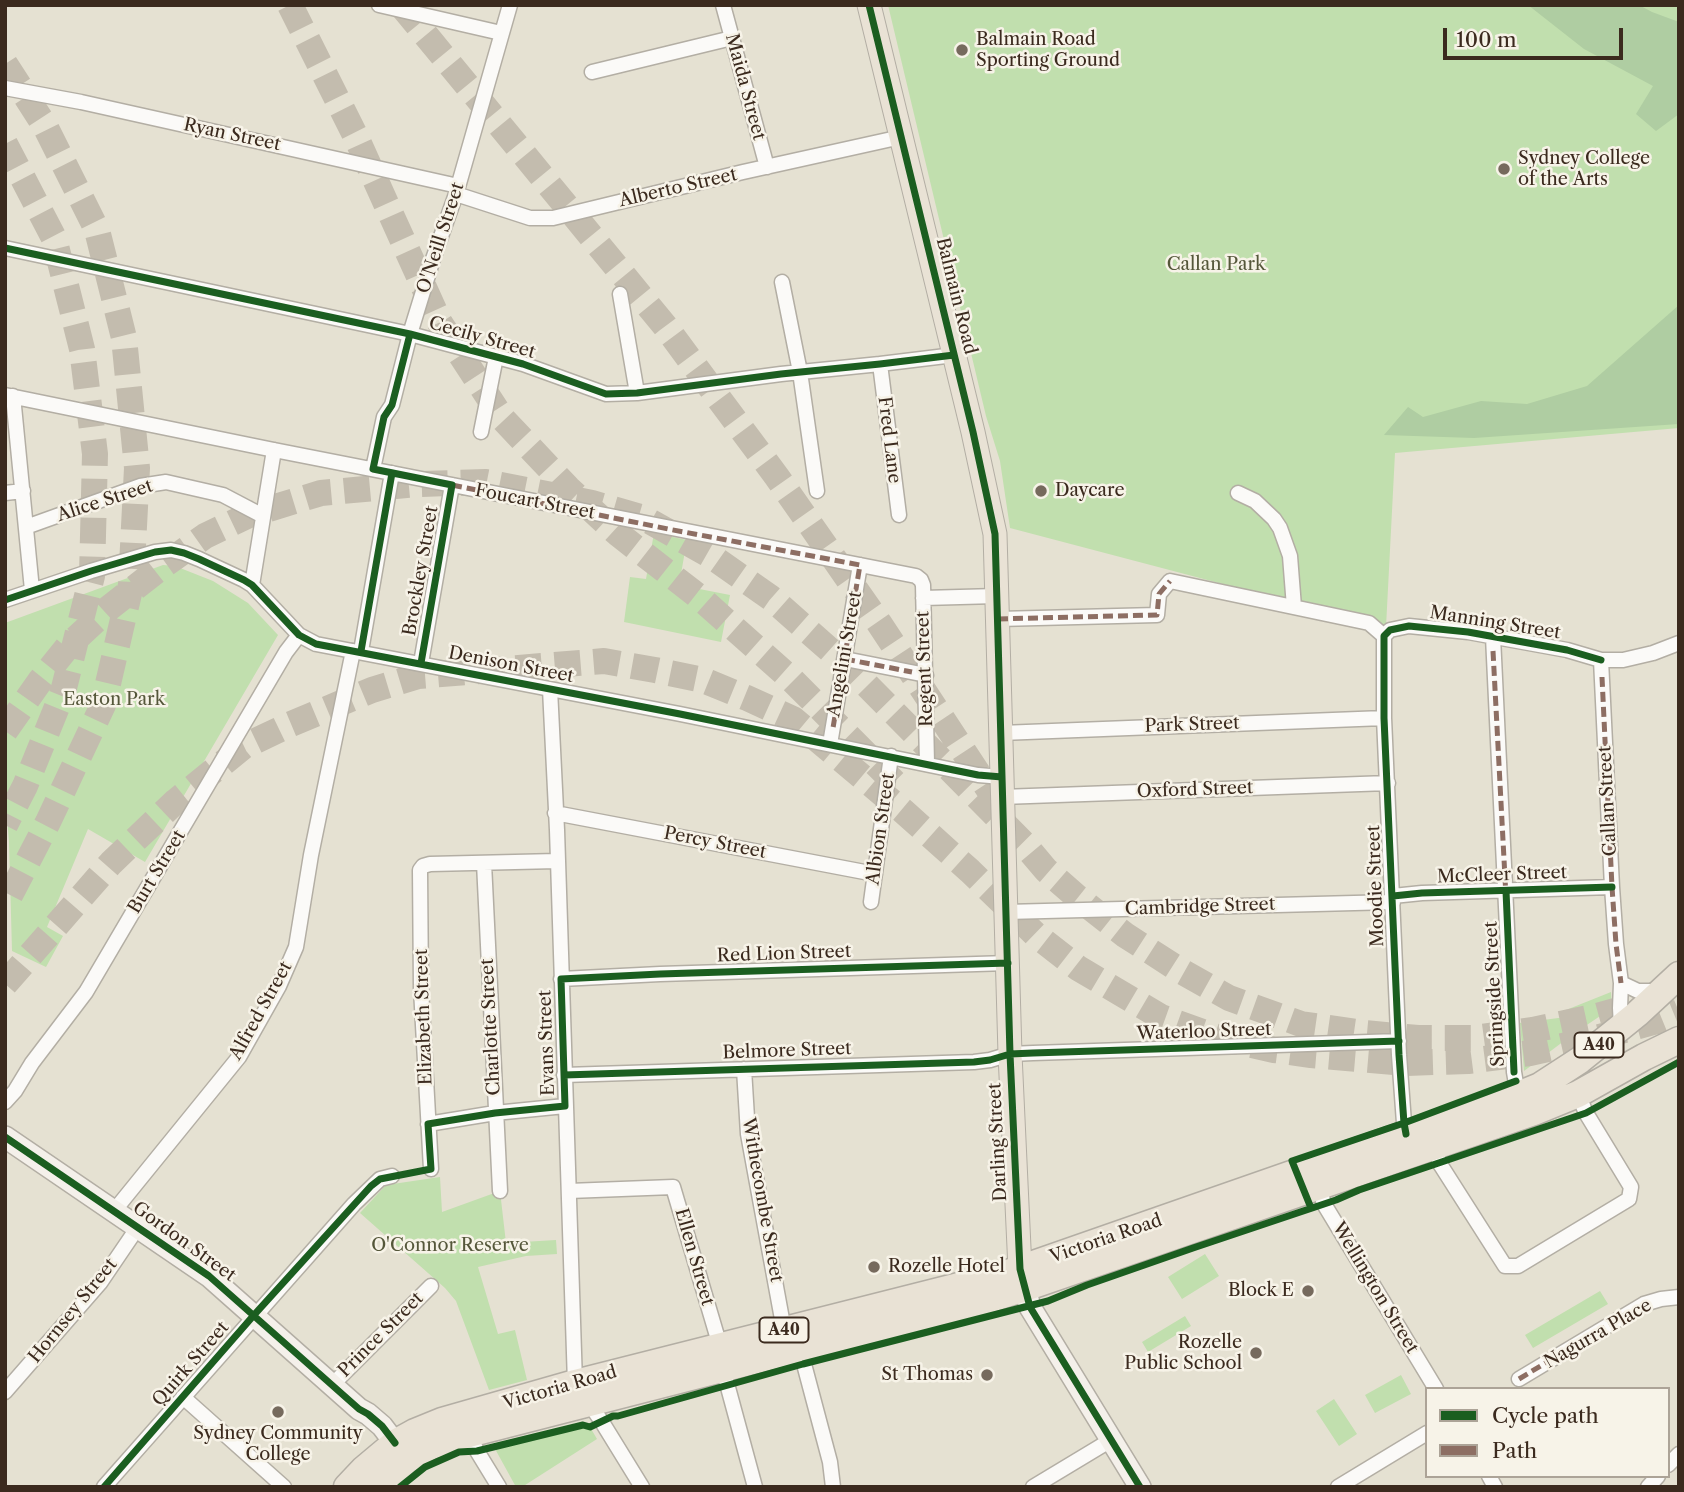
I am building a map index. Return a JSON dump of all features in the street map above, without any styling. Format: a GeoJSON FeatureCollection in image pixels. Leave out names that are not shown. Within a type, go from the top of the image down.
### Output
{"type":"FeatureCollection","features":[{"type":"Feature","properties":{"kind":"highway","name":"Victoria Road"},"geometry":{"type":"LineString","coordinates":[[1324,1174],[1406,1134],[1540,1086],[1580,1060],[1668,990]]}},
{"type":"Feature","properties":{"kind":"highway","name":"Victoria Road"},"geometry":{"type":"LineString","coordinates":[[379,1487],[415,1432],[442,1421],[582,1393],[1022,1278],[1324,1174],[1434,1145],[1534,1112],[1578,1094],[1679,1040]]}},
{"type":"Feature","properties":{"kind":"highway","name":"Victoria Road"},"geometry":{"type":"LineString","coordinates":[[347,1487],[364,1469],[401,1451],[431,1446],[469,1434],[582,1393]]}},
{"type":"Feature","properties":{"kind":"main road","name":"Balmain Road"},"geometry":{"type":"LineString","coordinates":[[869,5],[993,521],[997,608]]}},
{"type":"Feature","properties":{"kind":"main road","name":"Darling Street"},"geometry":{"type":"LineString","coordinates":[[997,608],[1010,1054],[1022,1278],[1030,1307],[1140,1487]]}},
{"type":"Feature","properties":{"kind":"main road","name":"Gordon Street"},"geometry":{"type":"LineString","coordinates":[[5,1137],[209,1276],[359,1409],[382,1426],[401,1451]]}},
{"type":"Feature","properties":{"kind":"street"},"geometry":{"type":"LineString","coordinates":[[379,5],[501,33]]}},
{"type":"Feature","properties":{"kind":"street","name":"O'Neill Street"},"geometry":{"type":"LineString","coordinates":[[373,469],[383,417],[391,405],[433,259],[457,190],[509,5]]}},
{"type":"Feature","properties":{"kind":"street","name":"Maida Street"},"geometry":{"type":"LineString","coordinates":[[723,5],[767,167]]}},
{"type":"Feature","properties":{"kind":"street"},"geometry":{"type":"LineString","coordinates":[[592,72],[732,38]]}},
{"type":"Feature","properties":{"kind":"street","name":"Ryan Street"},"geometry":{"type":"LineString","coordinates":[[5,88],[81,102],[457,190]]}},
{"type":"Feature","properties":{"kind":"street","name":"Alberto Street"},"geometry":{"type":"LineString","coordinates":[[457,190],[530,218],[552,218],[901,137]]}},
{"type":"Feature","properties":{"kind":"street","name":"Cecily Street"},"geometry":{"type":"LineString","coordinates":[[5,248],[410,334],[523,364],[606,394],[637,393],[954,355]]}},
{"type":"Feature","properties":{"kind":"street"},"geometry":{"type":"LineString","coordinates":[[782,282],[800,372],[817,491]]}},
{"type":"Feature","properties":{"kind":"street"},"geometry":{"type":"LineString","coordinates":[[620,293],[637,393]]}},
{"type":"Feature","properties":{"kind":"street"},"geometry":{"type":"LineString","coordinates":[[481,432],[496,357]]}},
{"type":"Feature","properties":{"kind":"street","name":"Fred Lane"},"geometry":{"type":"LineString","coordinates":[[880,364],[899,515]]}},
{"type":"Feature","properties":{"kind":"street"},"geometry":{"type":"LineString","coordinates":[[9,396],[23,491],[32,590]]}},
{"type":"Feature","properties":{"kind":"street","name":"Foucart Street"},"geometry":{"type":"LineString","coordinates":[[9,396],[668,529],[916,576]]}},
{"type":"Feature","properties":{"kind":"street"},"geometry":{"type":"LineString","coordinates":[[252,585],[274,450]]}},
{"type":"Feature","properties":{"kind":"street","name":"Alfred Street"},"geometry":{"type":"LineString","coordinates":[[114,1211],[239,1057],[279,986],[296,947],[311,855],[357,651],[392,473]]}},
{"type":"Feature","properties":{"kind":"street","name":"Alice Street"},"geometry":{"type":"LineString","coordinates":[[26,527],[140,486],[166,482],[223,495],[263,516]]}},
{"type":"Feature","properties":{"kind":"street","name":"Brockley Street"},"geometry":{"type":"LineString","coordinates":[[421,663],[452,485]]}},
{"type":"Feature","properties":{"kind":"street"},"geometry":{"type":"LineString","coordinates":[[5,493],[23,491]]}},
{"type":"Feature","properties":{"kind":"street"},"geometry":{"type":"LineString","coordinates":[[1238,493],[1255,500],[1280,528],[1290,556],[1294,607]]}},
{"type":"Feature","properties":{"kind":"street","name":"Denison Street"},"geometry":{"type":"LineString","coordinates":[[5,600],[155,552],[171,550],[208,563],[252,585],[299,635],[316,644],[891,756],[978,775],[1002,787]]}},
{"type":"Feature","properties":{"kind":"street","name":"Angelini Street"},"geometry":{"type":"LineString","coordinates":[[830,744],[838,668],[860,565]]}},
{"type":"Feature","properties":{"kind":"street","name":"Regent Street"},"geometry":{"type":"LineString","coordinates":[[916,576],[923,585],[927,764]]}},
{"type":"Feature","properties":{"kind":"street"},"geometry":{"type":"LineString","coordinates":[[923,598],[997,608],[1157,615],[1159,594],[1170,581],[1369,623],[1384,636]]}},
{"type":"Feature","properties":{"kind":"street","name":"Manning Street"},"geometry":{"type":"LineString","coordinates":[[1384,636],[1390,630],[1409,626],[1468,632],[1567,650],[1601,660],[1623,660],[1679,643]]}},
{"type":"Feature","properties":{"kind":"street","name":"Burt Street"},"geometry":{"type":"LineString","coordinates":[[5,1102],[86,992],[286,652],[299,635]]}},
{"type":"Feature","properties":{"kind":"street","name":"Moodie Street"},"geometry":{"type":"LineString","coordinates":[[1384,636],[1384,718],[1406,1134]]}},
{"type":"Feature","properties":{"kind":"street","name":"Springside Street"},"geometry":{"type":"LineString","coordinates":[[1493,637],[1513,1059],[1518,1095]]}},
{"type":"Feature","properties":{"kind":"street","name":"Callan Street"},"geometry":{"type":"LineString","coordinates":[[1601,660],[1612,887],[1621,982],[1621,1027]]}},
{"type":"Feature","properties":{"kind":"street"},"geometry":{"type":"LineString","coordinates":[[838,668],[926,675]]}},
{"type":"Feature","properties":{"kind":"street","name":"Evans Street"},"geometry":{"type":"LineString","coordinates":[[550,689],[565,1106],[582,1393]]}},
{"type":"Feature","properties":{"kind":"street","name":"Park Street"},"geometry":{"type":"LineString","coordinates":[[1001,733],[1384,718]]}},
{"type":"Feature","properties":{"kind":"street","name":"Albion Street"},"geometry":{"type":"LineString","coordinates":[[871,902],[891,756]]}},
{"type":"Feature","properties":{"kind":"street","name":"Oxford Street"},"geometry":{"type":"LineString","coordinates":[[1002,787],[1388,783]]}},
{"type":"Feature","properties":{"kind":"street","name":"Percy Street"},"geometry":{"type":"LineString","coordinates":[[555,813],[875,874]]}},
{"type":"Feature","properties":{"kind":"street"},"geometry":{"type":"LineString","coordinates":[[484,863],[556,861]]}},
{"type":"Feature","properties":{"kind":"street","name":"Elizabeth Street"},"geometry":{"type":"LineString","coordinates":[[431,1169],[421,989],[420,870],[430,864],[484,863]]}},
{"type":"Feature","properties":{"kind":"street","name":"Charlotte Street"},"geometry":{"type":"LineString","coordinates":[[484,863],[500,1191]]}},
{"type":"Feature","properties":{"kind":"street","name":"McCleer Street"},"geometry":{"type":"LineString","coordinates":[[1393,899],[1422,893],[1612,887]]}},
{"type":"Feature","properties":{"kind":"street","name":"Cambridge Street"},"geometry":{"type":"LineString","coordinates":[[1006,912],[1393,899]]}},
{"type":"Feature","properties":{"kind":"street","name":"Red Lion Street"},"geometry":{"type":"LineString","coordinates":[[561,979],[1008,963]]}},
{"type":"Feature","properties":{"kind":"street"},"geometry":{"type":"LineString","coordinates":[[1621,982],[1637,991],[1668,990]]}},
{"type":"Feature","properties":{"kind":"street","name":"Waterloo Street"},"geometry":{"type":"LineString","coordinates":[[1010,1054],[1399,1041]]}},
{"type":"Feature","properties":{"kind":"street","name":"Belmore Street"},"geometry":{"type":"LineString","coordinates":[[564,1075],[974,1062],[1010,1054]]}},
{"type":"Feature","properties":{"kind":"street","name":"Withecombe Street"},"geometry":{"type":"LineString","coordinates":[[744,1069],[748,1135],[792,1339],[830,1462],[833,1487]]}},
{"type":"Feature","properties":{"kind":"street"},"geometry":{"type":"LineString","coordinates":[[1434,1145],[1440,1164],[1505,1266],[1518,1266],[1629,1199],[1631,1187],[1586,1113],[1578,1094]]}},
{"type":"Feature","properties":{"kind":"street"},"geometry":{"type":"LineString","coordinates":[[428,1124],[495,1113],[565,1106]]}},
{"type":"Feature","properties":{"kind":"street","name":"Wellington Street"},"geometry":{"type":"LineString","coordinates":[[1324,1174],[1324,1204],[1435,1387]]}},
{"type":"Feature","properties":{"kind":"street","name":"Quirk Street"},"geometry":{"type":"LineString","coordinates":[[104,1487],[371,1186],[380,1179],[392,1176]]}},
{"type":"Feature","properties":{"kind":"street","name":"Ellen Street"},"geometry":{"type":"LineString","coordinates":[[569,1191],[673,1187],[722,1357],[755,1487]]}},
{"type":"Feature","properties":{"kind":"street","name":"Hornsey Street"},"geometry":{"type":"LineString","coordinates":[[5,1392],[100,1283],[138,1227]]}},
{"type":"Feature","properties":{"kind":"street","name":"Prince Street"},"geometry":{"type":"LineString","coordinates":[[332,1385],[431,1286]]}},
{"type":"Feature","properties":{"kind":"street","name":"Nagurra Place"},"geometry":{"type":"LineString","coordinates":[[1519,1379],[1644,1304],[1653,1300],[1679,1297]]}},
{"type":"Feature","properties":{"kind":"street"},"geometry":{"type":"LineString","coordinates":[[582,1393],[642,1487]]}},
{"type":"Feature","properties":{"kind":"street"},"geometry":{"type":"LineString","coordinates":[[183,1397],[284,1487]]}},
{"type":"Feature","properties":{"kind":"street"},"geometry":{"type":"LineString","coordinates":[[469,1434],[499,1487]]}},
{"type":"Feature","properties":{"kind":"street"},"geometry":{"type":"LineString","coordinates":[[1338,1487],[1425,1434]]}},
{"type":"Feature","properties":{"kind":"street"},"geometry":{"type":"LineString","coordinates":[[1033,1487],[1111,1440]]}},
{"type":"Feature","properties":{"kind":"green space","name":"Callan Park"},"geometry":{"type":"Polygon","coordinates":[[[888,5],[1679,5],[1679,428],[1395,453],[1386,627],[1010,528],[1000,461],[986,416],[888,5]]]}},
{"type":"Feature","properties":{"kind":"green space"},"geometry":{"type":"Polygon","coordinates":[[[1528,5],[1639,5],[1679,22],[1679,114],[1656,131],[1636,114],[1653,86],[1584,49],[1528,5]]]}},
{"type":"Feature","properties":{"kind":"green space"},"geometry":{"type":"Polygon","coordinates":[[[1679,305],[1679,424],[1474,438],[1384,435],[1408,407],[1423,417],[1481,401],[1527,404],[1587,386],[1679,305]]]}},
{"type":"Feature","properties":{"kind":"green space"},"geometry":{"type":"Polygon","coordinates":[[[654,533],[687,540],[679,585],[730,595],[721,642],[624,622],[630,577],[646,579],[654,533]]]}},
{"type":"Feature","properties":{"kind":"green space","name":"Easton Park"},"geometry":{"type":"Polygon","coordinates":[[[163,565],[175,566],[213,581],[248,603],[278,635],[145,862],[88,829],[47,927],[63,936],[46,967],[12,951],[5,791],[5,623],[163,565]]]}},
{"type":"Feature","properties":{"kind":"green space"},"geometry":{"type":"Polygon","coordinates":[[[1611,992],[1612,1008],[1524,1071],[1520,1023],[1566,1017],[1566,1010],[1611,992]]]}},
{"type":"Feature","properties":{"kind":"green space","name":"O'Connor Reserve"},"geometry":{"type":"Polygon","coordinates":[[[440,1177],[442,1212],[500,1191],[506,1243],[556,1240],[557,1254],[526,1256],[478,1267],[498,1334],[515,1330],[527,1380],[489,1390],[456,1301],[445,1288],[360,1213],[386,1185],[440,1177]]]}},
{"type":"Feature","properties":{"kind":"green space"},"geometry":{"type":"Polygon","coordinates":[[[1205,1254],[1219,1276],[1182,1299],[1168,1277],[1205,1254]]]}},
{"type":"Feature","properties":{"kind":"green space"},"geometry":{"type":"Polygon","coordinates":[[[1600,1291],[1608,1304],[1533,1348],[1525,1335],[1600,1291]]]}},
{"type":"Feature","properties":{"kind":"green space"},"geometry":{"type":"Polygon","coordinates":[[[1185,1316],[1191,1326],[1148,1352],[1142,1342],[1185,1316]]]}},
{"type":"Feature","properties":{"kind":"green space"},"geometry":{"type":"Polygon","coordinates":[[[1401,1375],[1411,1394],[1375,1413],[1365,1395],[1401,1375]]]}},
{"type":"Feature","properties":{"kind":"green space"},"geometry":{"type":"Polygon","coordinates":[[[1334,1399],[1357,1434],[1339,1446],[1316,1411],[1334,1399]]]}},
{"type":"Feature","properties":{"kind":"green space"},"geometry":{"type":"Polygon","coordinates":[[[590,1427],[597,1439],[522,1487],[516,1487],[494,1447],[590,1427]]]}},
{"type":"Feature","properties":{"kind":"tunnel"},"geometry":{"type":"LineString","coordinates":[[290,5],[356,137],[440,323],[502,418],[568,488],[617,533],[699,597],[790,678],[902,790]]}},
{"type":"Feature","properties":{"kind":"tunnel"},"geometry":{"type":"LineString","coordinates":[[401,5],[665,326],[777,477],[879,623],[993,796]]}},
{"type":"Feature","properties":{"kind":"tunnel"},"geometry":{"type":"LineString","coordinates":[[5,64],[45,126],[97,230],[124,338],[137,468],[131,585],[103,705],[5,905]]}},
{"type":"Feature","properties":{"kind":"tunnel"},"geometry":{"type":"LineString","coordinates":[[5,144],[54,238],[82,349],[95,454],[92,576],[63,692],[25,786],[5,825]]}},
{"type":"Feature","properties":{"kind":"tunnel"},"geometry":{"type":"LineString","coordinates":[[5,731],[69,645],[109,608],[205,536],[249,515],[321,493],[418,484],[486,482],[592,503],[644,518],[711,556],[771,598],[849,667],[1025,845],[1046,870],[1077,897],[1125,935],[1229,998],[1301,1024],[1418,1038],[1473,1038],[1533,1030],[1648,1002]]}},
{"type":"Feature","properties":{"kind":"tunnel"},"geometry":{"type":"LineString","coordinates":[[5,984],[111,863],[176,801],[243,747],[372,690],[418,676],[604,661],[703,680],[793,719],[903,811],[1037,936],[1078,968],[1161,1017],[1217,1037],[1311,1055],[1405,1063],[1468,1061],[1530,1053],[1585,1041],[1657,1021],[1679,1012]]}},
{"type":"Feature","properties":{"kind":"marked path"},"geometry":{"type":"LineString","coordinates":[[452,485],[860,565],[833,728]]}},
{"type":"Feature","properties":{"kind":"marked path"},"geometry":{"type":"LineString","coordinates":[[998,619],[1157,615],[1159,594],[1170,581]]}},
{"type":"Feature","properties":{"kind":"marked path"},"geometry":{"type":"LineString","coordinates":[[1493,651],[1506,897]]}},
{"type":"Feature","properties":{"kind":"marked path"},"geometry":{"type":"LineString","coordinates":[[845,659],[912,672]]}},
{"type":"Feature","properties":{"kind":"marked path"},"geometry":{"type":"LineString","coordinates":[[1602,677],[1612,887],[1621,983]]}},
{"type":"Feature","properties":{"kind":"marked path"},"geometry":{"type":"LineString","coordinates":[[1519,1379],[1628,1313]]}},
{"type":"Feature","properties":{"kind":"cycle path"},"geometry":{"type":"LineString","coordinates":[[869,5],[973,432],[995,534],[1010,1054],[1020,1269],[1030,1307],[1140,1487]]}},
{"type":"Feature","properties":{"kind":"cycle path"},"geometry":{"type":"LineString","coordinates":[[5,248],[410,334],[523,364],[606,394],[637,393],[954,355]]}},
{"type":"Feature","properties":{"kind":"cycle path"},"geometry":{"type":"LineString","coordinates":[[410,334],[392,405],[384,417],[373,469],[452,485],[421,663]]}},
{"type":"Feature","properties":{"kind":"cycle path"},"geometry":{"type":"LineString","coordinates":[[361,651],[392,473]]}},
{"type":"Feature","properties":{"kind":"cycle path"},"geometry":{"type":"LineString","coordinates":[[5,600],[91,571],[155,552],[171,550],[199,559],[252,585],[299,635],[316,644],[978,775],[1002,777]]}},
{"type":"Feature","properties":{"kind":"cycle path"},"geometry":{"type":"LineString","coordinates":[[1406,1134],[1399,1055],[1384,718],[1384,636],[1390,630],[1409,626],[1468,632],[1567,650],[1601,660]]}},
{"type":"Feature","properties":{"kind":"cycle path"},"geometry":{"type":"LineString","coordinates":[[1393,896],[1612,887]]}},
{"type":"Feature","properties":{"kind":"cycle path"},"geometry":{"type":"LineString","coordinates":[[1506,891],[1514,1072]]}},
{"type":"Feature","properties":{"kind":"cycle path"},"geometry":{"type":"LineString","coordinates":[[104,1487],[371,1186],[380,1179],[431,1169],[428,1124],[495,1113],[565,1106],[561,979],[1008,963]]}},
{"type":"Feature","properties":{"kind":"cycle path"},"geometry":{"type":"LineString","coordinates":[[564,1075],[974,1062],[1010,1054],[1399,1041]]}},
{"type":"Feature","properties":{"kind":"cycle path"},"geometry":{"type":"LineString","coordinates":[[400,1487],[425,1467],[459,1452],[477,1451],[583,1425],[590,1427],[613,1416],[1048,1301],[1087,1285],[1586,1113],[1679,1062]]}},
{"type":"Feature","properties":{"kind":"cycle path"},"geometry":{"type":"LineString","coordinates":[[1311,1208],[1292,1161],[1516,1081]]}},
{"type":"Feature","properties":{"kind":"cycle path"},"geometry":{"type":"LineString","coordinates":[[5,1137],[209,1276],[359,1409],[382,1426],[395,1443]]}},
{"type":"Feature","properties":{"kind":"place","name":"Balmain Road Sporting Ground"},"geometry":{"type":"Point","coordinates":[962,50]}},
{"type":"Feature","properties":{"kind":"place","name":"Sydney College of the Arts"},"geometry":{"type":"Point","coordinates":[1504,169]}},
{"type":"Feature","properties":{"kind":"place","name":"Daycare"},"geometry":{"type":"Point","coordinates":[1041,491]}},
{"type":"Feature","properties":{"kind":"place","name":"Rozelle Hotel"},"geometry":{"type":"Point","coordinates":[874,1267]}},
{"type":"Feature","properties":{"kind":"place","name":"Block E"},"geometry":{"type":"Point","coordinates":[1308,1291]}},
{"type":"Feature","properties":{"kind":"place","name":"Rozelle Public School"},"geometry":{"type":"Point","coordinates":[1256,1353]}},
{"type":"Feature","properties":{"kind":"place","name":"St Thomas"},"geometry":{"type":"Point","coordinates":[987,1375]}},
{"type":"Feature","properties":{"kind":"place","name":"Sydney Community College"},"geometry":{"type":"Point","coordinates":[278,1412]}}]}
